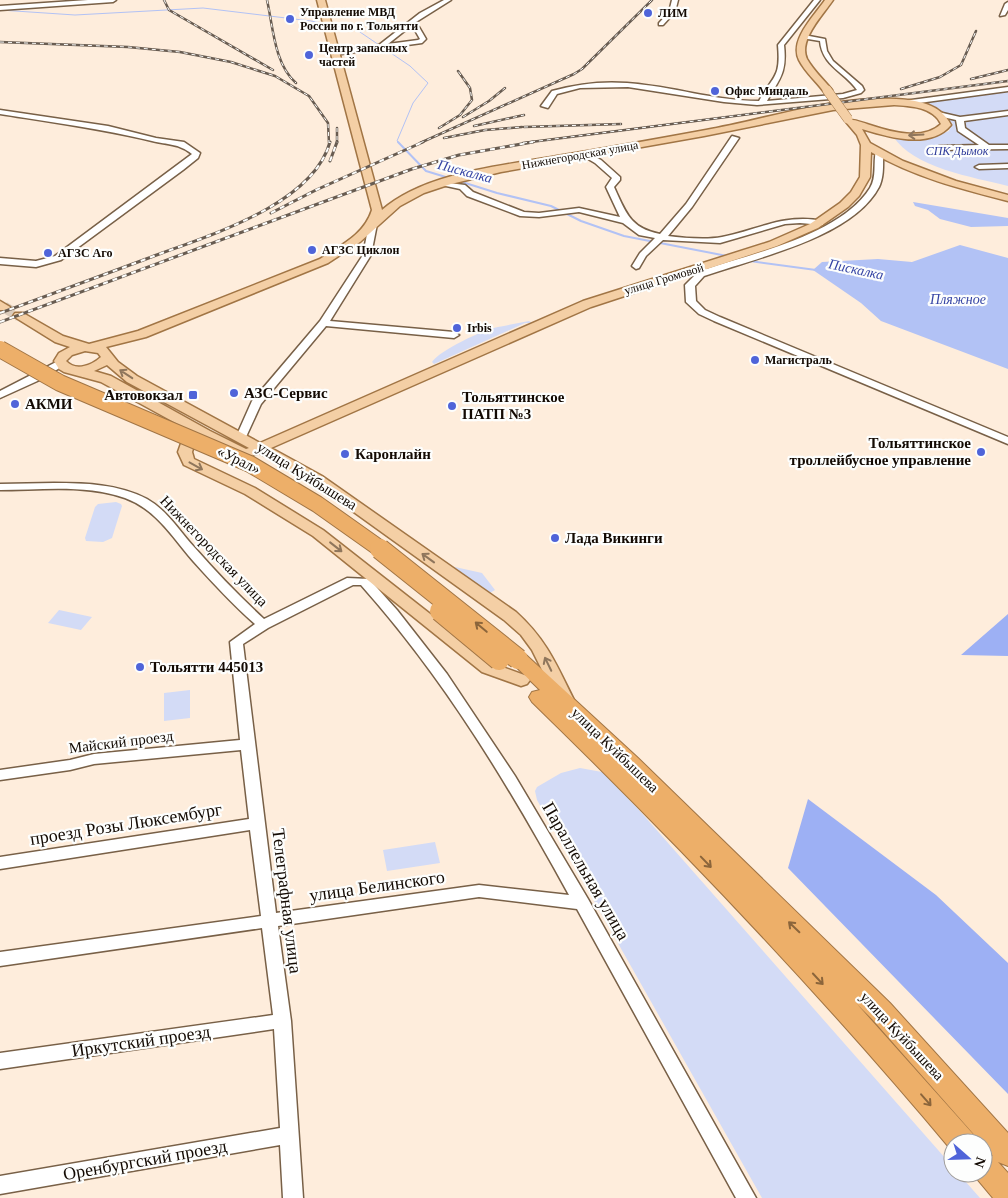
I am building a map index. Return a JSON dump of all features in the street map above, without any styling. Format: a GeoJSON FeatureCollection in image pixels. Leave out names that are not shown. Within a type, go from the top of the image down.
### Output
{"type":"FeatureCollection","features":[{"type":"Feature","properties":{"kind":"highway","name":"«Урал»"},"geometry":{"type":"LineString","coordinates":[[0,349],[59,381],[178,431],[248,464],[300,492],[357,530],[473,621],[515,668]]}},
{"type":"Feature","properties":{"kind":"highway","name":"«Урал»"},"geometry":{"type":"LineString","coordinates":[[0,361],[82,402],[221,462],[290,498],[320,517],[569,708]]}},
{"type":"Feature","properties":{"kind":"highway","name":"улица Куйбышева"},"geometry":{"type":"LineString","coordinates":[[515,668],[731,888],[856,1020],[955,1133]]}},
{"type":"Feature","properties":{"kind":"highway","name":"улица Куйбышева"},"geometry":{"type":"LineString","coordinates":[[569,708],[630,763],[881,1011],[1008,1153]]}},
{"type":"Feature","properties":{"kind":"highway"},"geometry":{"type":"LineString","coordinates":[[993,1177],[1008,1194]]}},
{"type":"Feature","properties":{"kind":"main road"},"geometry":{"type":"LineString","coordinates":[[321,0],[377,210],[373,224]]}},
{"type":"Feature","properties":{"kind":"main road"},"geometry":{"type":"LineString","coordinates":[[829,0],[804,37],[801,46],[802,57],[861,134],[866,145],[915,171],[945,182],[1008,198]]}},
{"type":"Feature","properties":{"kind":"main road","name":"Нижнегородская улица"},"geometry":{"type":"LineString","coordinates":[[142,334],[124,344],[95,367],[67,366],[62,356],[68,352],[142,334],[324,261],[351,244],[396,205],[410,196],[441,184],[501,169],[824,109],[864,104],[904,103],[925,107],[937,113]]}},
{"type":"Feature","properties":{"kind":"main road"},"geometry":{"type":"LineString","coordinates":[[850,120],[880,132],[910,136],[924,135],[943,130],[946,125],[944,119],[937,113]]}},
{"type":"Feature","properties":{"kind":"main road","name":"улица Громовой"},"geometry":{"type":"LineString","coordinates":[[246,454],[587,304],[795,236],[820,222],[844,205],[855,194],[865,177],[868,161],[866,145]]}},
{"type":"Feature","properties":{"kind":"main road"},"geometry":{"type":"LineString","coordinates":[[67,366],[48,345],[14,321],[59,339],[103,350],[107,357]]}},
{"type":"Feature","properties":{"kind":"main road","name":"улица Куйбышева"},"geometry":{"type":"LineString","coordinates":[[107,357],[132,379],[261,447],[317,479],[510,616],[527,631],[540,648],[569,708]]}},
{"type":"Feature","properties":{"kind":"main road","name":"улица Куйбышева"},"geometry":{"type":"LineString","coordinates":[[67,366],[106,379],[246,454]]}},
{"type":"Feature","properties":{"kind":"main road","name":"улица Куйбышева"},"geometry":{"type":"LineString","coordinates":[[189,425],[192,430],[184,451],[184,456],[189,462],[250,491],[295,517],[318,533],[488,668],[515,668]]}},
{"type":"Feature","properties":{"kind":"street"},"geometry":{"type":"LineString","coordinates":[[0,8],[18,3],[113,0]]}},
{"type":"Feature","properties":{"kind":"street"},"geometry":{"type":"LineString","coordinates":[[382,46],[411,22],[448,0]]}},
{"type":"Feature","properties":{"kind":"street"},"geometry":{"type":"LineString","coordinates":[[661,24],[672,12],[675,0]]}},
{"type":"Feature","properties":{"kind":"street"},"geometry":{"type":"LineString","coordinates":[[763,103],[763,100],[781,74],[783,64],[781,45],[816,0]]}},
{"type":"Feature","properties":{"kind":"street"},"geometry":{"type":"LineString","coordinates":[[1002,15],[1008,4]]}},
{"type":"Feature","properties":{"kind":"street"},"geometry":{"type":"LineString","coordinates":[[334,54],[420,42],[423,39],[411,22]]}},
{"type":"Feature","properties":{"kind":"street"},"geometry":{"type":"LineString","coordinates":[[545,106],[554,92],[574,86],[609,83],[658,88],[680,94],[763,103],[855,94],[861,90],[831,62],[824,51],[823,40],[804,37]]}},
{"type":"Feature","properties":{"kind":"street"},"geometry":{"type":"LineString","coordinates":[[904,103],[1008,89]]}},
{"type":"Feature","properties":{"kind":"street"},"geometry":{"type":"LineString","coordinates":[[0,112],[108,128],[156,140],[184,144],[196,153],[195,156],[180,168],[58,258],[36,264],[0,261]]}},
{"type":"Feature","properties":{"kind":"street"},"geometry":{"type":"LineString","coordinates":[[937,113],[960,119],[1008,113]]}},
{"type":"Feature","properties":{"kind":"street"},"geometry":{"type":"LineString","coordinates":[[960,119],[961,129],[987,147]]}},
{"type":"Feature","properties":{"kind":"street"},"geometry":{"type":"LineString","coordinates":[[636,266],[646,251],[663,238],[736,138]]}},
{"type":"Feature","properties":{"kind":"street"},"geometry":{"type":"LineString","coordinates":[[939,148],[1008,146]]}},
{"type":"Feature","properties":{"kind":"street"},"geometry":{"type":"LineString","coordinates":[[879,153],[876,185],[855,208],[823,231],[800,242],[701,274],[690,285],[691,302],[702,312],[717,319],[1008,441]]}},
{"type":"Feature","properties":{"kind":"street"},"geometry":{"type":"LineString","coordinates":[[586,154],[595,158],[616,177],[616,180],[610,187],[626,221],[642,234],[663,238],[720,240],[784,222],[800,220],[820,222]]}},
{"type":"Feature","properties":{"kind":"street"},"geometry":{"type":"LineString","coordinates":[[979,167],[1008,166]]}},
{"type":"Feature","properties":{"kind":"street"},"geometry":{"type":"LineString","coordinates":[[441,184],[462,188],[470,194],[523,214],[539,215],[579,210],[626,221]]}},
{"type":"Feature","properties":{"kind":"street"},"geometry":{"type":"LineString","coordinates":[[240,437],[256,403],[324,323],[367,255],[373,224]]}},
{"type":"Feature","properties":{"kind":"street"},"geometry":{"type":"LineString","coordinates":[[351,244],[365,248],[367,255]]}},
{"type":"Feature","properties":{"kind":"street"},"geometry":{"type":"LineString","coordinates":[[324,323],[454,336]]}},
{"type":"Feature","properties":{"kind":"street"},"geometry":{"type":"LineString","coordinates":[[0,395],[67,366]]}},
{"type":"Feature","properties":{"kind":"street","name":"Нижнегородская улица"},"geometry":{"type":"LineString","coordinates":[[0,487],[92,487],[126,495],[144,502],[161,517],[233,598],[263,626],[352,581],[365,582]]}},
{"type":"Feature","properties":{"kind":"street","name":"Параллельная улица"},"geometry":{"type":"LineString","coordinates":[[365,582],[391,610],[476,726],[518,793],[746,1198]]}},
{"type":"Feature","properties":{"kind":"street","name":"Телеграфная улица"},"geometry":{"type":"LineString","coordinates":[[263,626],[236,642],[282,1021],[293,1198]]}},
{"type":"Feature","properties":{"kind":"street","name":"Майский проезд"},"geometry":{"type":"LineString","coordinates":[[0,775],[70,765],[94,759],[247,744]]}},
{"type":"Feature","properties":{"kind":"street","name":"проезд Розы Люксембург"},"geometry":{"type":"LineString","coordinates":[[0,863],[257,823]]}},
{"type":"Feature","properties":{"kind":"street","name":"улица Белинского"},"geometry":{"type":"LineString","coordinates":[[0,959],[479,891],[582,904]]}},
{"type":"Feature","properties":{"kind":"street","name":"Иркутский проезд"},"geometry":{"type":"LineString","coordinates":[[0,1061],[282,1021]]}},
{"type":"Feature","properties":{"kind":"street","name":"Оренбургский проезд"},"geometry":{"type":"LineString","coordinates":[[0,1185],[290,1135]]}},
{"type":"Feature","properties":{"kind":"green space","name":"СПК Дымок"},"geometry":{"type":"Polygon","coordinates":[[[1008,89],[1008,186],[962,175],[929,164],[902,147],[893,136],[932,137],[949,131],[951,124],[944,115],[936,109],[914,102],[1008,89]]]}},
{"type":"Feature","properties":{"kind":"green space"},"geometry":{"type":"Polygon","coordinates":[[[529,321],[532,323],[525,323],[434,364],[432,362],[452,346],[482,332],[529,321]]]}},
{"type":"Feature","properties":{"kind":"green space"},"geometry":{"type":"Polygon","coordinates":[[[116,502],[122,506],[112,538],[103,542],[86,541],[85,538],[95,507],[98,504],[116,502]]]}},
{"type":"Feature","properties":{"kind":"green space"},"geometry":{"type":"Polygon","coordinates":[[[455,567],[482,573],[495,590],[490,593],[454,569],[455,567]]]}},
{"type":"Feature","properties":{"kind":"green space"},"geometry":{"type":"Polygon","coordinates":[[[59,610],[92,617],[81,630],[48,623],[59,610]]]}},
{"type":"Feature","properties":{"kind":"green space"},"geometry":{"type":"Polygon","coordinates":[[[190,690],[190,718],[164,721],[164,693],[190,690]]]}},
{"type":"Feature","properties":{"kind":"green space"},"geometry":{"type":"Polygon","coordinates":[[[580,768],[602,772],[639,810],[943,1156],[943,1183],[967,1183],[980,1198],[762,1198],[537,800],[535,791],[537,787],[561,773],[580,768]]]}},
{"type":"Feature","properties":{"kind":"green space"},"geometry":{"type":"Polygon","coordinates":[[[435,842],[440,863],[387,871],[383,850],[435,842]]]}},
{"type":"Feature","properties":{"kind":"shaded area"},"geometry":{"type":"Polygon","coordinates":[[[1008,614],[1008,656],[961,655],[1008,614]]]}},
{"type":"Feature","properties":{"kind":"shaded area"},"geometry":{"type":"Polygon","coordinates":[[[808,799],[936,895],[1008,963],[1008,1094],[788,868],[808,799]]]}},
{"type":"Feature","properties":{"kind":"water"},"geometry":{"type":"Polygon","coordinates":[[[913,202],[1008,218],[1008,226],[971,227],[940,219],[928,210],[915,206],[913,202]]]}},
{"type":"Feature","properties":{"kind":"water","name":"Пляжное"},"geometry":{"type":"Polygon","coordinates":[[[960,245],[1008,258],[1008,369],[881,321],[861,303],[813,270],[822,262],[878,259],[912,262],[960,245]]]}},
{"type":"Feature","properties":{"kind":"waterway","name":"Пискалка"},"geometry":{"type":"LineString","coordinates":[[0,10],[75,15],[203,8],[311,21],[357,30],[410,66],[428,83],[413,103],[398,142]]}},
{"type":"Feature","properties":{"kind":"waterway","name":"Пискалка"},"geometry":{"type":"LineString","coordinates":[[398,142],[426,171],[449,178]]}},
{"type":"Feature","properties":{"kind":"waterway","name":"Пискалка"},"geometry":{"type":"LineString","coordinates":[[459,181],[497,193],[551,206],[581,221],[624,236],[727,256]]}},
{"type":"Feature","properties":{"kind":"waterway","name":"Пискалка"},"geometry":{"type":"LineString","coordinates":[[750,261],[816,270]]}},
{"type":"Feature","properties":{"kind":"tunnel"},"geometry":{"type":"LineString","coordinates":[[4,307],[19,316]]}},
{"type":"Feature","properties":{"kind":"railway"},"geometry":{"type":"LineString","coordinates":[[164,0],[169,10],[273,70]]}},
{"type":"Feature","properties":{"kind":"railway"},"geometry":{"type":"LineString","coordinates":[[267,0],[279,55],[283,66],[296,83]]}},
{"type":"Feature","properties":{"kind":"railway"},"geometry":{"type":"LineString","coordinates":[[420,143],[574,74],[582,69],[652,0]]}},
{"type":"Feature","properties":{"kind":"railway"},"geometry":{"type":"LineString","coordinates":[[901,89],[940,77],[961,65],[976,31]]}},
{"type":"Feature","properties":{"kind":"railway"},"geometry":{"type":"LineString","coordinates":[[0,42],[128,47],[180,52],[231,62],[275,76],[309,96],[328,123],[329,143]]}},
{"type":"Feature","properties":{"kind":"railway"},"geometry":{"type":"LineString","coordinates":[[971,79],[1008,70]]}},
{"type":"Feature","properties":{"kind":"railway"},"geometry":{"type":"LineString","coordinates":[[439,128],[460,115],[472,100],[470,88],[458,71]]}},
{"type":"Feature","properties":{"kind":"railway"},"geometry":{"type":"LineString","coordinates":[[523,143],[1008,81]]}},
{"type":"Feature","properties":{"kind":"railway"},"geometry":{"type":"LineString","coordinates":[[463,117],[489,101],[505,88]]}},
{"type":"Feature","properties":{"kind":"railway"},"geometry":{"type":"LineString","coordinates":[[474,126],[524,115]]}},
{"type":"Feature","properties":{"kind":"railway"},"geometry":{"type":"LineString","coordinates":[[524,127],[621,124]]}},
{"type":"Feature","properties":{"kind":"railway"},"geometry":{"type":"LineString","coordinates":[[444,138],[485,130],[522,127]]}},
{"type":"Feature","properties":{"kind":"railway"},"geometry":{"type":"LineString","coordinates":[[337,128],[337,142]]}},
{"type":"Feature","properties":{"kind":"railway"},"geometry":{"type":"LineString","coordinates":[[0,313],[196,241],[253,217],[279,202],[302,185],[319,165],[330,142]]}},
{"type":"Feature","properties":{"kind":"railway"},"geometry":{"type":"LineString","coordinates":[[330,161],[337,142]]}},
{"type":"Feature","properties":{"kind":"railway"},"geometry":{"type":"LineString","coordinates":[[271,213],[316,190],[423,142]]}},
{"type":"Feature","properties":{"kind":"railway"},"geometry":{"type":"LineString","coordinates":[[0,322],[412,169],[459,155],[533,142]]}},
{"type":"Feature","properties":{"kind":"place","name":"ЛИМ"},"geometry":{"type":"Point","coordinates":[648,13]}},
{"type":"Feature","properties":{"kind":"place","name":"Управление МВД России по г. Тольятти"},"geometry":{"type":"Point","coordinates":[290,19]}},
{"type":"Feature","properties":{"kind":"place","name":"Центр запасных частей"},"geometry":{"type":"Point","coordinates":[309,55]}},
{"type":"Feature","properties":{"kind":"place","name":"Офис Миндаль"},"geometry":{"type":"Point","coordinates":[715,91]}},
{"type":"Feature","properties":{"kind":"place","name":"АГЗС Циклон"},"geometry":{"type":"Point","coordinates":[312,250]}},
{"type":"Feature","properties":{"kind":"place","name":"АГЗС Аго"},"geometry":{"type":"Point","coordinates":[48,253]}},
{"type":"Feature","properties":{"kind":"place","name":"Irbis"},"geometry":{"type":"Point","coordinates":[457,328]}},
{"type":"Feature","properties":{"kind":"place","name":"Магистраль"},"geometry":{"type":"Point","coordinates":[755,360]}},
{"type":"Feature","properties":{"kind":"place","name":"АЗС-Сервис"},"geometry":{"type":"Point","coordinates":[234,393]}},
{"type":"Feature","properties":{"kind":"place","name":"Автовокзал"},"geometry":{"type":"Point","coordinates":[193,395]}},
{"type":"Feature","properties":{"kind":"place","name":"АКМИ"},"geometry":{"type":"Point","coordinates":[15,404]}},
{"type":"Feature","properties":{"kind":"place","name":"Тольяттинское ПАТП №3"},"geometry":{"type":"Point","coordinates":[452,406]}},
{"type":"Feature","properties":{"kind":"place","name":"Тольяттинское троллейбусное управление"},"geometry":{"type":"Point","coordinates":[981,452]}},
{"type":"Feature","properties":{"kind":"place","name":"Каронлайн"},"geometry":{"type":"Point","coordinates":[345,454]}},
{"type":"Feature","properties":{"kind":"place","name":"Лада Викинги"},"geometry":{"type":"Point","coordinates":[555,538]}},
{"type":"Feature","properties":{"kind":"place","name":"Тольятти 445013"},"geometry":{"type":"Point","coordinates":[140,667]}}]}
